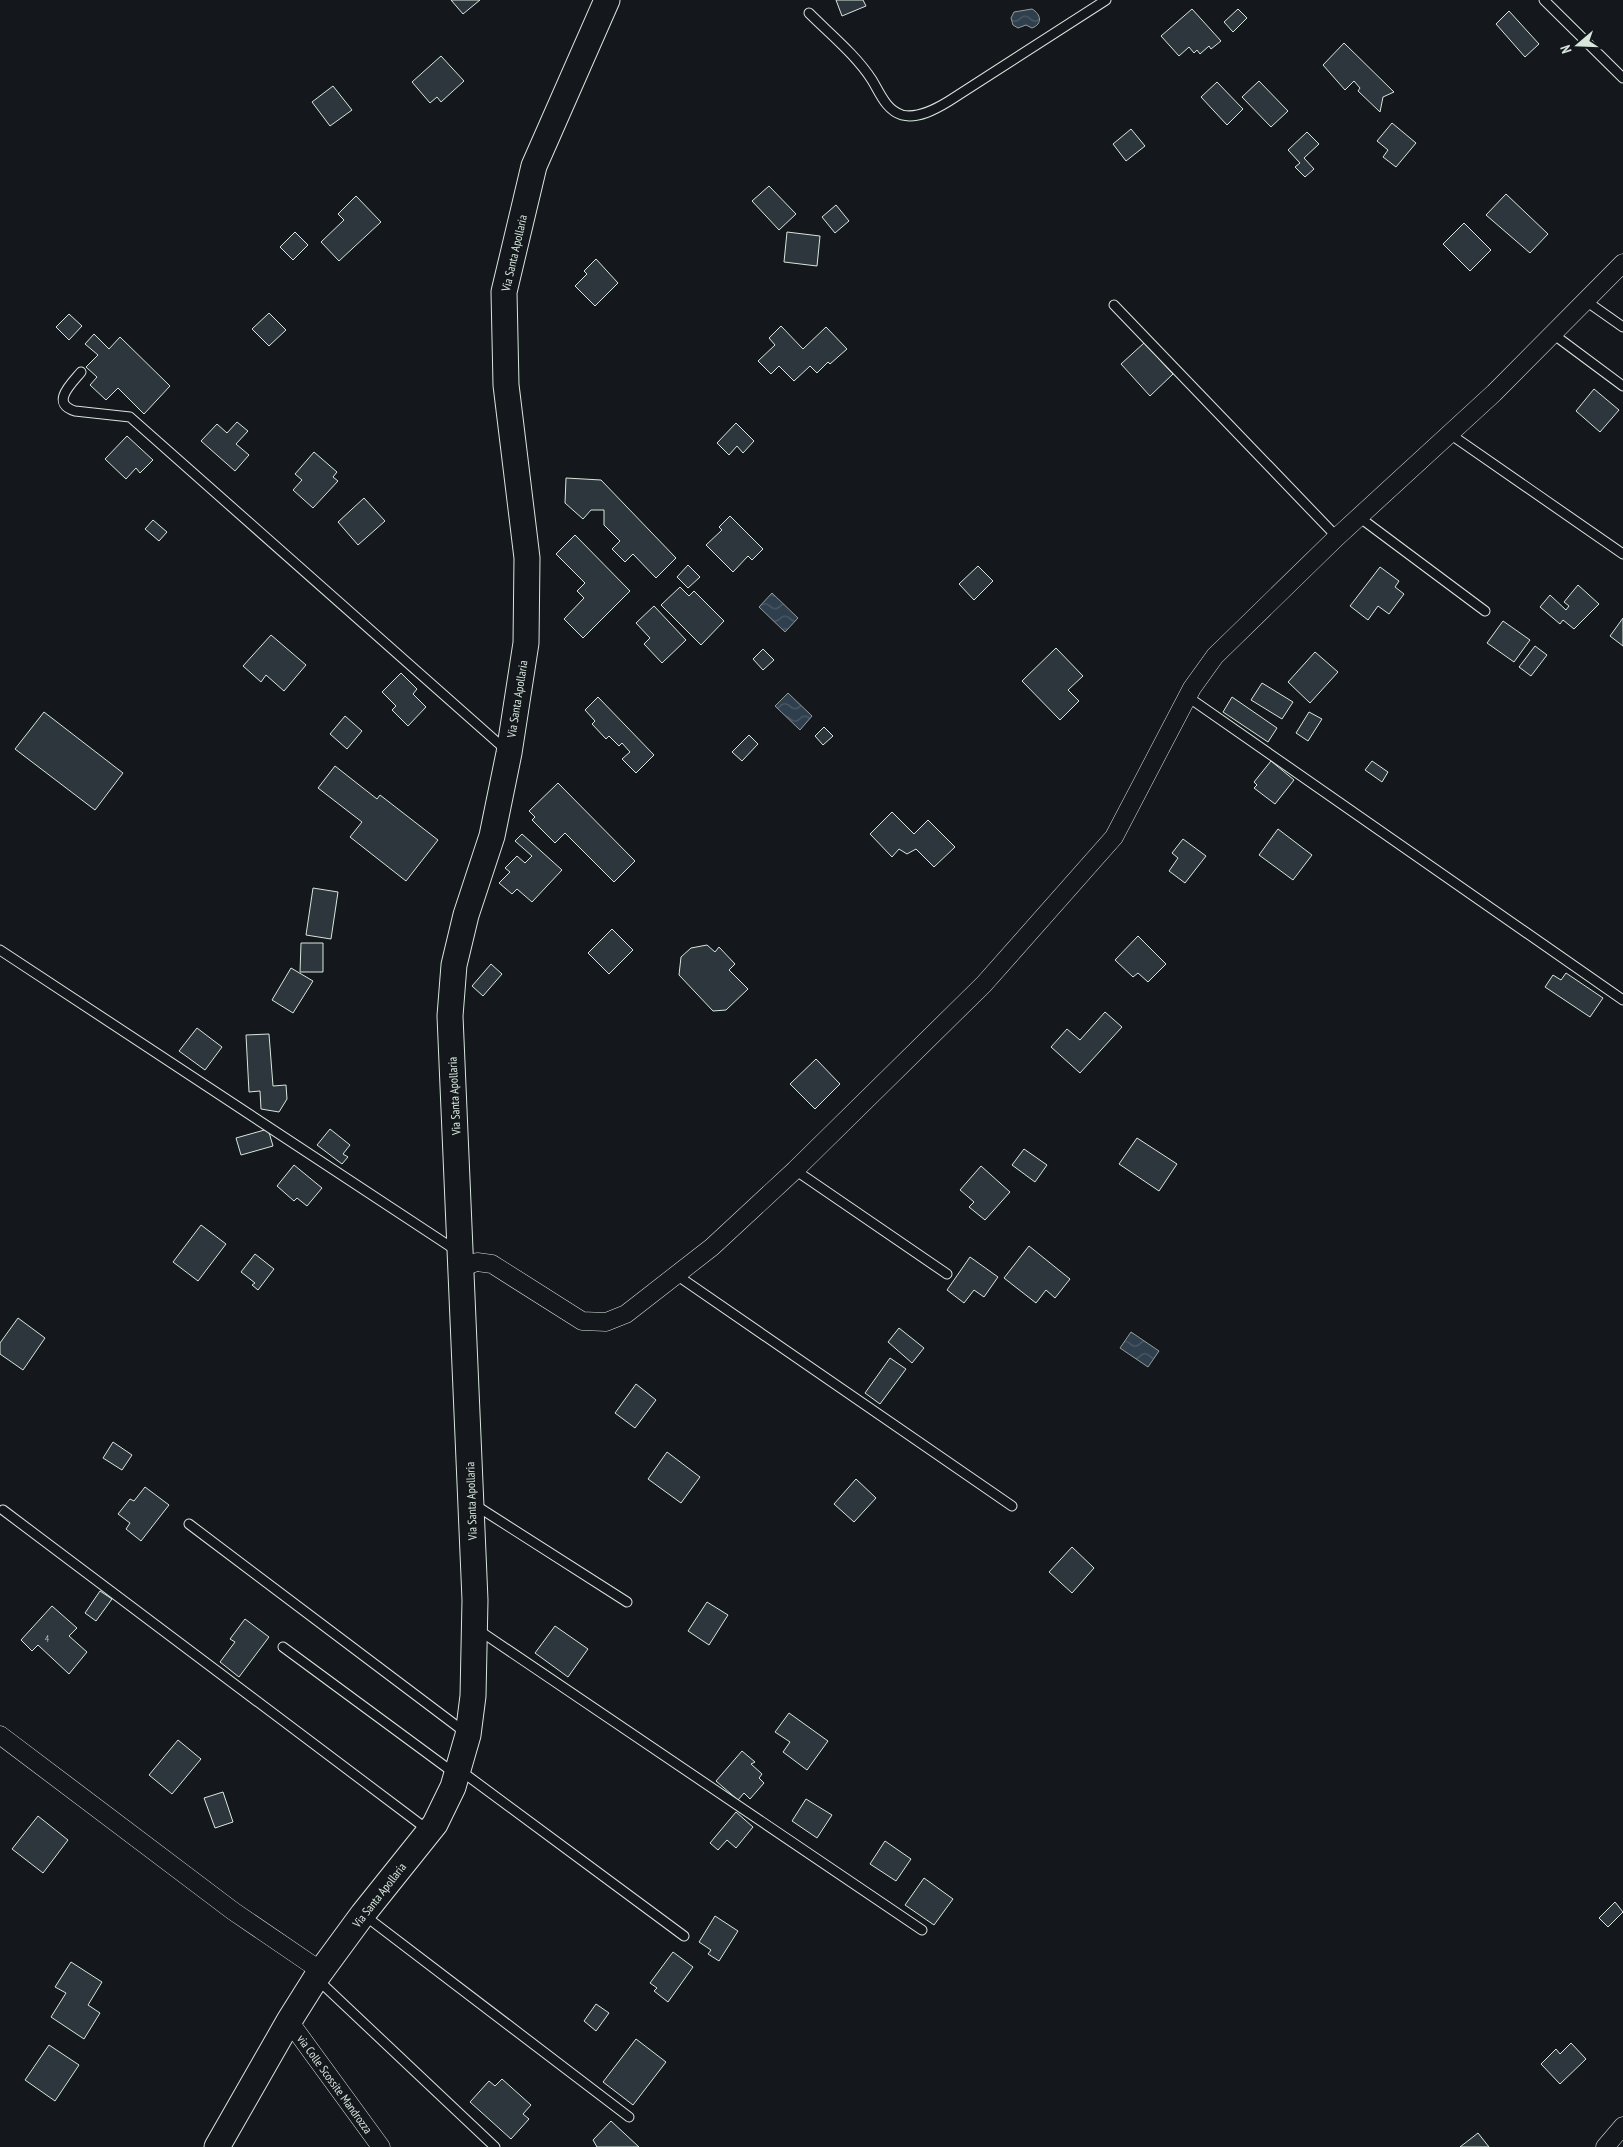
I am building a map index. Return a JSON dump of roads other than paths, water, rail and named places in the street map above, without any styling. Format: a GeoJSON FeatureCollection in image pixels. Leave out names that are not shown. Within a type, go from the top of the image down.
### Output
{"type":"FeatureCollection","features":[{"type":"Feature","properties":{"kind":"street","name":"Via Santa Apollaria"},"geometry":{"type":"LineString","coordinates":[[217,2147],[289,2020],[319,1974],[363,1914],[430,1831],[441,1813],[458,1772],[468,1734],[473,1696],[474,1627],[471,1502],[450,1016],[454,965],[466,915],[492,836],[509,752],[526,643],[527,558],[506,385],[504,292],[534,166],[607,0]]}},
{"type":"Feature","properties":{"kind":"street"},"geometry":{"type":"LineString","coordinates":[[462,1261],[492,1264],[571,1316],[582,1321],[594,1323],[613,1320],[626,1314],[678,1276],[712,1247],[795,1170],[984,984],[1099,857],[1127,816],[1198,678],[1215,656],[1337,537],[1450,434],[1623,264]]}},
{"type":"Feature","properties":{"kind":"street"},"geometry":{"type":"LineString","coordinates":[[0,1735],[319,1974]]}},
{"type":"Feature","properties":{"kind":"street","name":"via Colle Scossite Mandrozza"},"geometry":{"type":"LineString","coordinates":[[289,2020],[382,2147]]}},
{"type":"Feature","properties":{"kind":"street"},"geometry":{"type":"LineString","coordinates":[[1605,2147],[1623,2126]]}},
{"type":"Feature","properties":{"kind":"lane"},"geometry":{"type":"LineString","coordinates":[[809,13],[866,71],[882,98],[892,110],[902,115],[917,115],[932,111],[949,101],[1106,0]]}},
{"type":"Feature","properties":{"kind":"lane"},"geometry":{"type":"LineString","coordinates":[[1544,0],[1623,78]]}},
{"type":"Feature","properties":{"kind":"lane"},"geometry":{"type":"LineString","coordinates":[[1586,301],[1623,327]]}},
{"type":"Feature","properties":{"kind":"lane"},"geometry":{"type":"LineString","coordinates":[[1114,305],[1337,537]]}},
{"type":"Feature","properties":{"kind":"lane"},"geometry":{"type":"LineString","coordinates":[[1553,334],[1623,386]]}},
{"type":"Feature","properties":{"kind":"lane"},"geometry":{"type":"LineString","coordinates":[[81,372],[63,394],[62,398],[67,407],[75,411],[130,416],[509,752]]}},
{"type":"Feature","properties":{"kind":"lane"},"geometry":{"type":"LineString","coordinates":[[1450,434],[1623,554]]}},
{"type":"Feature","properties":{"kind":"lane"},"geometry":{"type":"LineString","coordinates":[[1359,517],[1485,611]]}},
{"type":"Feature","properties":{"kind":"lane"},"geometry":{"type":"LineString","coordinates":[[1188,697],[1623,1000]]}},
{"type":"Feature","properties":{"kind":"lane"},"geometry":{"type":"LineString","coordinates":[[0,950],[462,1261]]}},
{"type":"Feature","properties":{"kind":"lane"},"geometry":{"type":"LineString","coordinates":[[795,1170],[946,1274]]}},
{"type":"Feature","properties":{"kind":"lane"},"geometry":{"type":"LineString","coordinates":[[678,1276],[1012,1506]]}},
{"type":"Feature","properties":{"kind":"lane"},"geometry":{"type":"LineString","coordinates":[[471,1502],[627,1602]]}},
{"type":"Feature","properties":{"kind":"lane"},"geometry":{"type":"LineString","coordinates":[[2,1510],[430,1831]]}},
{"type":"Feature","properties":{"kind":"lane"},"geometry":{"type":"LineString","coordinates":[[188,1524],[468,1734]]}},
{"type":"Feature","properties":{"kind":"lane"},"geometry":{"type":"LineString","coordinates":[[474,1627],[922,1930]]}},
{"type":"Feature","properties":{"kind":"lane"},"geometry":{"type":"LineString","coordinates":[[283,1647],[684,1936]]}},
{"type":"Feature","properties":{"kind":"lane"},"geometry":{"type":"LineString","coordinates":[[363,1914],[628,2117]]}},
{"type":"Feature","properties":{"kind":"lane"},"geometry":{"type":"LineString","coordinates":[[319,1974],[495,2147]]}},
{"type":"Feature","properties":{"kind":"water"},"geometry":{"type":"Polygon","coordinates":[[[1032,9],[1040,19],[1036,26],[1032,28],[1026,25],[1018,28],[1013,25],[1011,18],[1014,12],[1032,9]]]}},
{"type":"Feature","properties":{"kind":"water"},"geometry":{"type":"Polygon","coordinates":[[[772,593],[798,618],[785,632],[759,607],[772,593]]]}},
{"type":"Feature","properties":{"kind":"water"},"geometry":{"type":"Polygon","coordinates":[[[788,693],[812,716],[800,730],[775,706],[788,693]]]}},
{"type":"Feature","properties":{"kind":"water"},"geometry":{"type":"Polygon","coordinates":[[[1131,1332],[1159,1351],[1148,1367],[1120,1348],[1131,1332]]]}}]}
